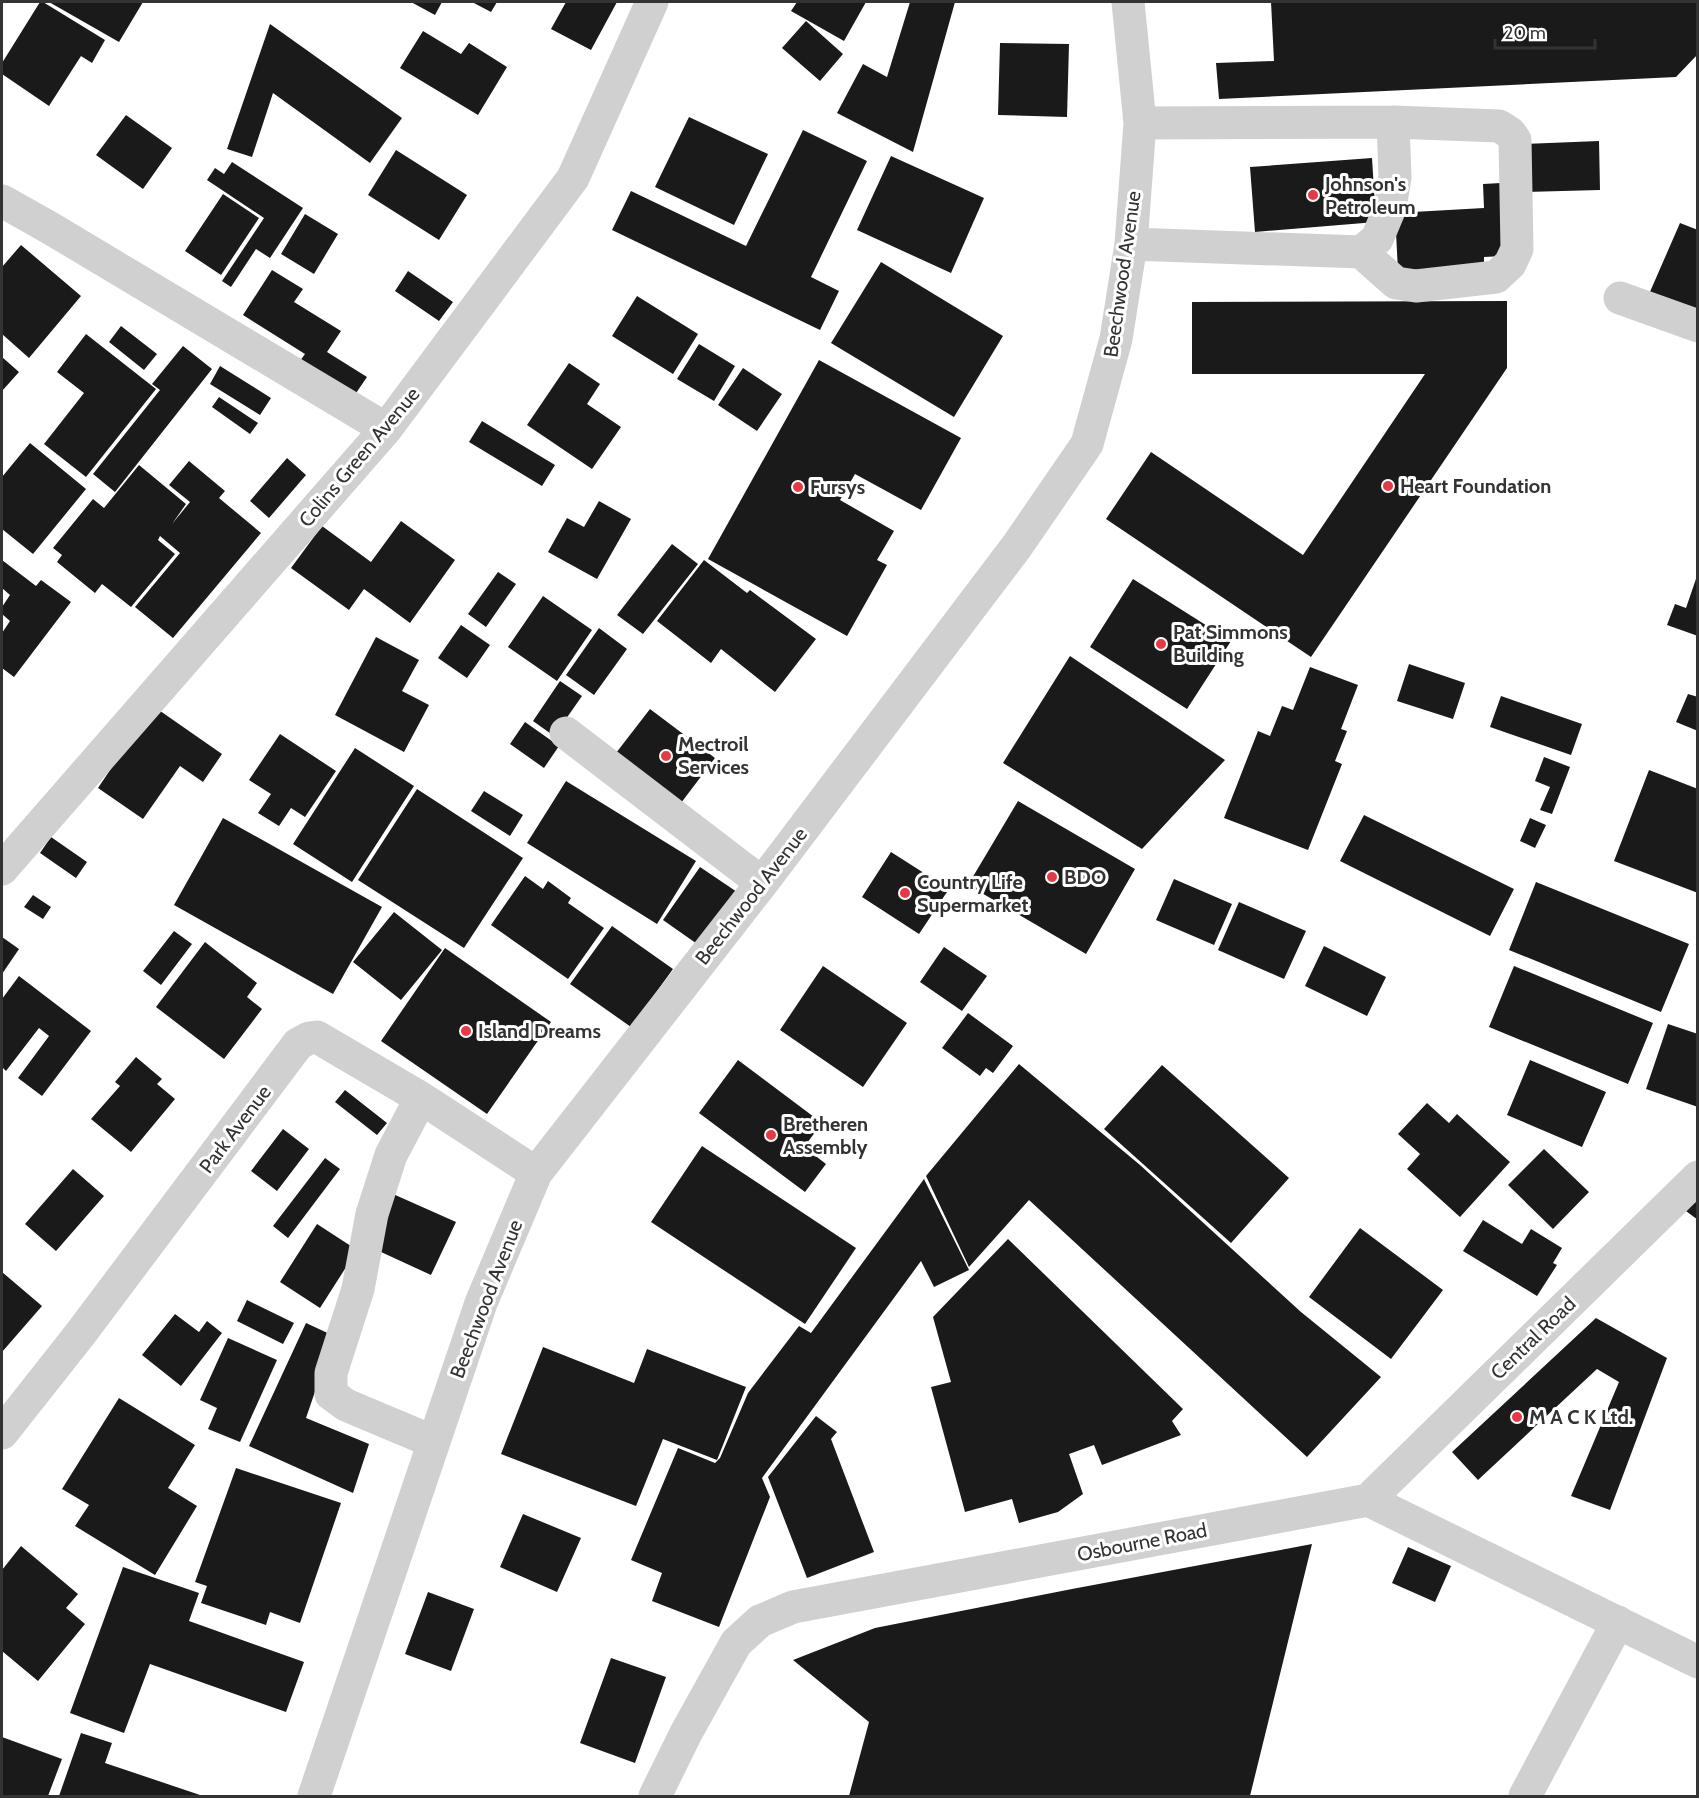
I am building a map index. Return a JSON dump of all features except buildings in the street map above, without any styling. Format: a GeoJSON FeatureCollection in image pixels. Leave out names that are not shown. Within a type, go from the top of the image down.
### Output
{"type":"FeatureCollection","features":[{"type":"Feature","properties":{"kind":"street","name":"Colins Green Avenue"},"geometry":{"type":"LineString","coordinates":[[2,869],[386,429],[573,178],[652,2]]}},
{"type":"Feature","properties":{"kind":"street","name":"Beechwood Avenue"},"geometry":{"type":"LineString","coordinates":[[314,1797],[482,1303],[536,1173],[762,883],[1017,546],[1088,444],[1116,339],[1131,244],[1140,123],[1128,2]]}},
{"type":"Feature","properties":{"kind":"street"},"geometry":{"type":"LineString","coordinates":[[1131,244],[1361,252],[1396,283],[1416,286],[1496,277],[1510,264],[1517,249],[1515,140],[1510,133],[1499,126],[1393,122],[1140,123]]}},
{"type":"Feature","properties":{"kind":"street"},"geometry":{"type":"LineString","coordinates":[[1361,252],[1377,239],[1390,208],[1395,177],[1393,122]]}},
{"type":"Feature","properties":{"kind":"street"},"geometry":{"type":"LineString","coordinates":[[2,201],[386,429]]}},
{"type":"Feature","properties":{"kind":"street"},"geometry":{"type":"LineString","coordinates":[[1620,298],[1698,326]]}},
{"type":"Feature","properties":{"kind":"street"},"geometry":{"type":"LineString","coordinates":[[566,733],[762,883]]}},
{"type":"Feature","properties":{"kind":"street","name":"Park Avenue"},"geometry":{"type":"LineString","coordinates":[[2,1433],[81,1333],[298,1044],[309,1038],[317,1037],[421,1098],[536,1173]]}},
{"type":"Feature","properties":{"kind":"street"},"geometry":{"type":"LineString","coordinates":[[421,1098],[391,1155],[372,1214],[358,1289],[331,1372],[331,1394],[346,1405],[434,1442]]}},
{"type":"Feature","properties":{"kind":"street","name":"Central Road"},"geometry":{"type":"LineString","coordinates":[[1368,1500],[1698,1177]]}},
{"type":"Feature","properties":{"kind":"street"},"geometry":{"type":"LineString","coordinates":[[1368,1500],[1698,1662]]}},
{"type":"Feature","properties":{"kind":"street","name":"Osbourne Road"},"geometry":{"type":"LineString","coordinates":[[655,1797],[686,1733],[736,1643],[760,1621],[794,1607],[1368,1500]]}},
{"type":"Feature","properties":{"kind":"street"},"geometry":{"type":"LineString","coordinates":[[1525,1797],[1618,1622]]}},
{"type":"Feature","properties":{"kind":"place","name":"Johnson's Petroleum"},"geometry":{"type":"Point","coordinates":[1313,195]}},
{"type":"Feature","properties":{"kind":"place","name":"Heart Foundation"},"geometry":{"type":"Point","coordinates":[1388,486]}},
{"type":"Feature","properties":{"kind":"place","name":"Fursys"},"geometry":{"type":"Point","coordinates":[798,487]}},
{"type":"Feature","properties":{"kind":"place","name":"Pat Simmons Building"},"geometry":{"type":"Point","coordinates":[1161,644]}},
{"type":"Feature","properties":{"kind":"place","name":"Mectroil Services"},"geometry":{"type":"Point","coordinates":[666,756]}},
{"type":"Feature","properties":{"kind":"place","name":"BDO"},"geometry":{"type":"Point","coordinates":[1052,877]}},
{"type":"Feature","properties":{"kind":"place","name":"Country Life Supermarket"},"geometry":{"type":"Point","coordinates":[905,893]}},
{"type":"Feature","properties":{"kind":"place","name":"Island Dreams"},"geometry":{"type":"Point","coordinates":[466,1031]}},
{"type":"Feature","properties":{"kind":"place","name":"Bretheren Assembly"},"geometry":{"type":"Point","coordinates":[771,1135]}},
{"type":"Feature","properties":{"kind":"place","name":"M A C K Ltd."},"geometry":{"type":"Point","coordinates":[1517,1417]}}]}
